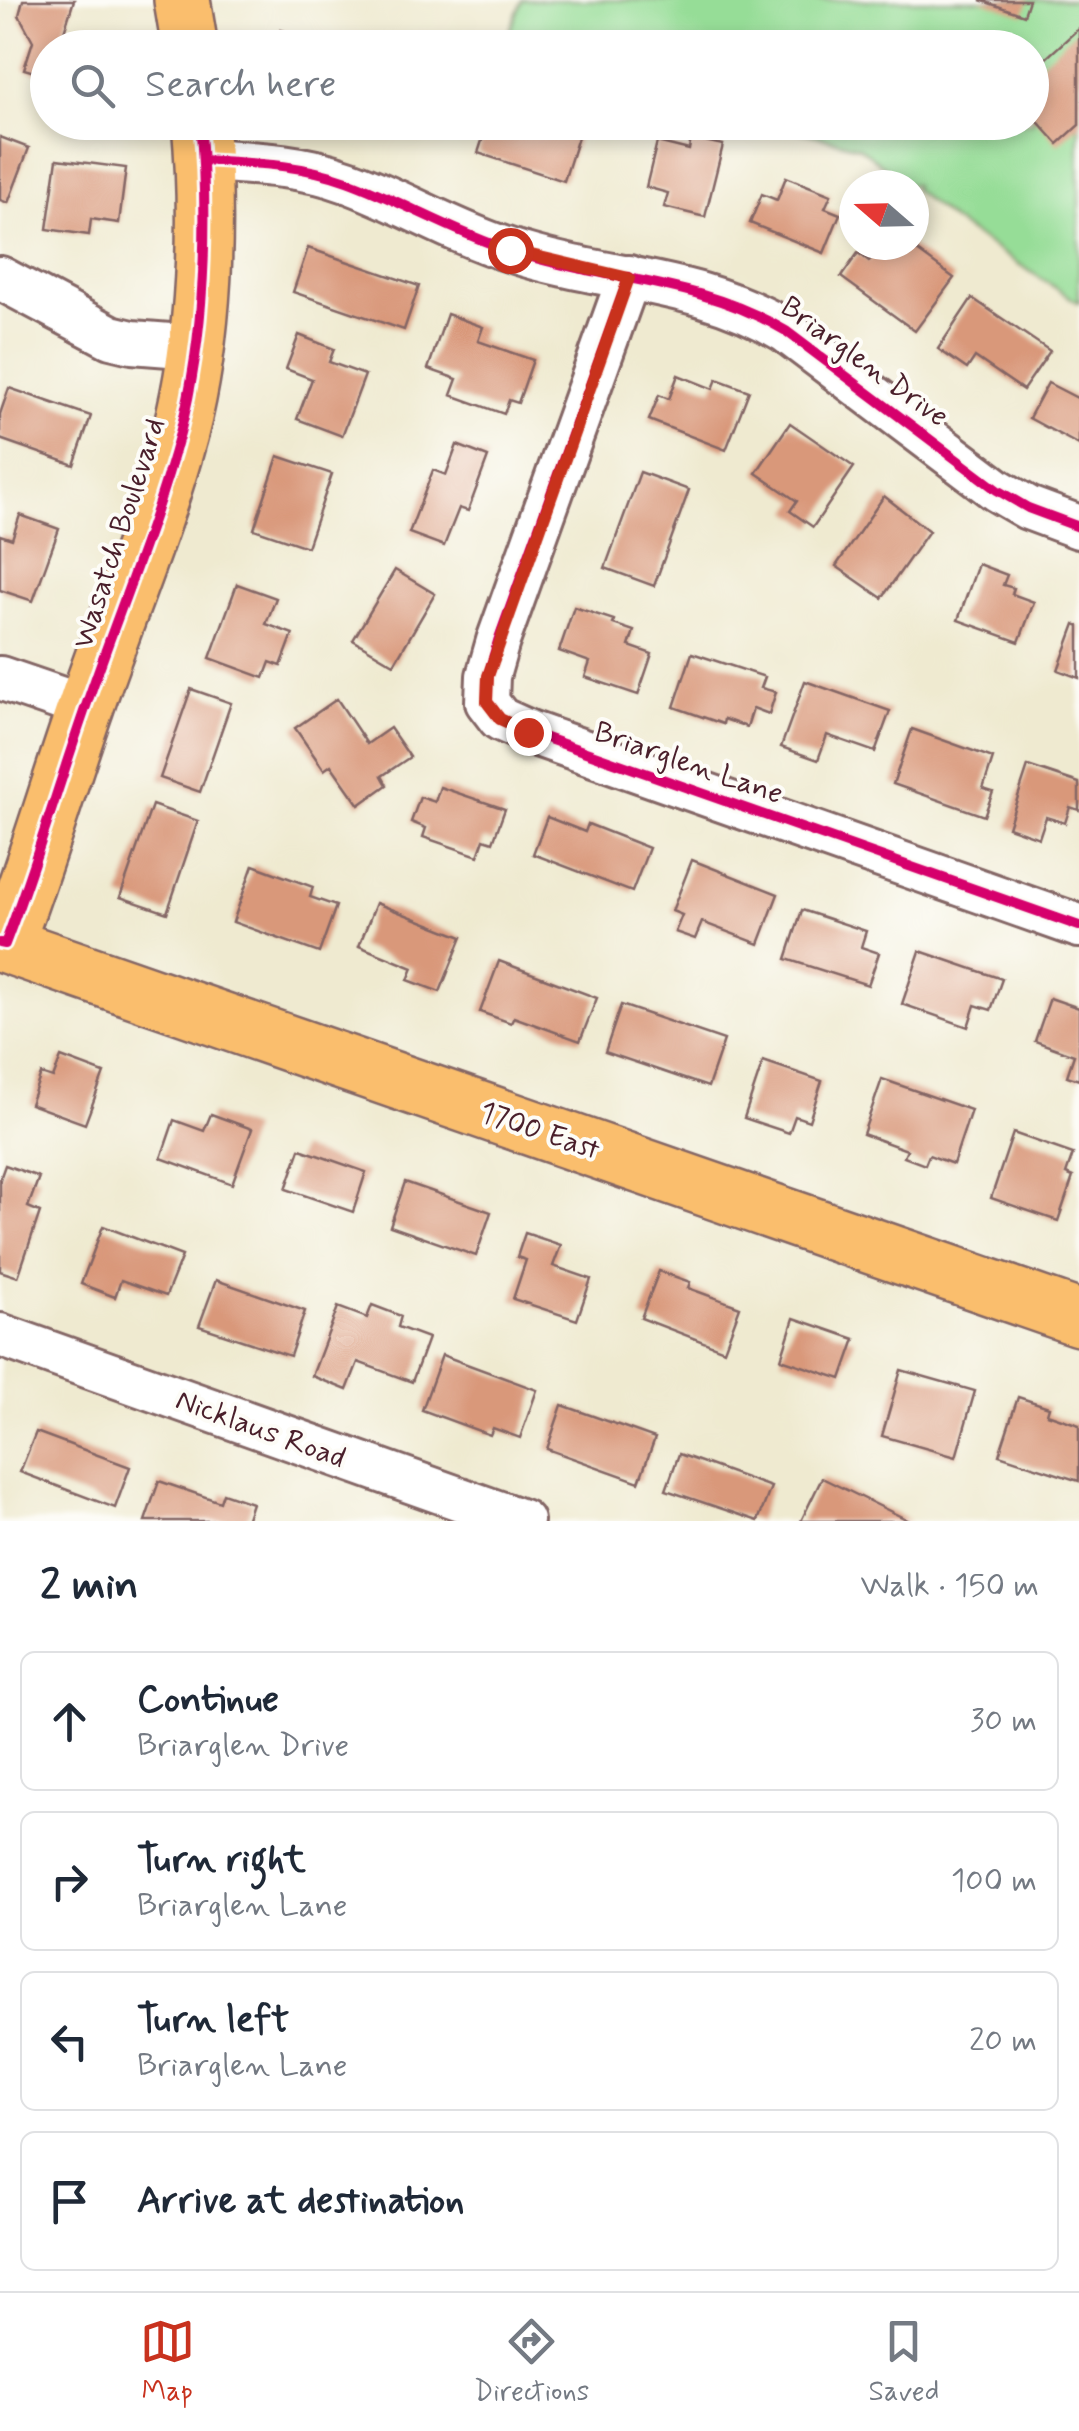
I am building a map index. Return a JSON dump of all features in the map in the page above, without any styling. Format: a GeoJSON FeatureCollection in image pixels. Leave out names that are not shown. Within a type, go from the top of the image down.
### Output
{"type":"FeatureCollection","features":[{"type":"Feature","properties":{"kind":"main road"},"geometry":{"type":"LineString","coordinates":[[182,0],[187,30]]}},
{"type":"Feature","properties":{"kind":"main road","name":"Wasatch Boulevard"},"geometry":{"type":"LineString","coordinates":[[2,949],[157,512],[181,428],[196,347],[203,250],[202,141]]}},
{"type":"Feature","properties":{"kind":"main road","name":"1700 East"},"geometry":{"type":"LineString","coordinates":[[2,949],[1079,1318]]}},
{"type":"Feature","properties":{"kind":"street","name":"Briarglen Drive"},"geometry":{"type":"LineString","coordinates":[[202,141],[270,164],[346,180],[510,250],[713,296],[751,310],[802,343],[997,490],[1028,508],[1079,527]]}},
{"type":"Feature","properties":{"kind":"street"},"geometry":{"type":"LineString","coordinates":[[0,278],[111,337],[196,347]]}},
{"type":"Feature","properties":{"kind":"street","name":"Briarglen Lane"},"geometry":{"type":"LineString","coordinates":[[629,278],[498,640],[488,676],[487,702],[500,719],[528,732],[1079,926]]}},
{"type":"Feature","properties":{"kind":"street"},"geometry":{"type":"LineString","coordinates":[[0,678],[86,707]]}},
{"type":"Feature","properties":{"kind":"street","name":"Nicklaus Road"},"geometry":{"type":"LineString","coordinates":[[0,1335],[496,1516]]}},
{"type":"Feature","properties":{"kind":"green space"},"geometry":{"type":"Polygon","coordinates":[[[522,0],[1079,0],[1079,303],[929,202],[929,170],[889,170],[859,147],[832,140],[1049,140],[1049,30],[510,30],[522,0]]]}},
{"type":"Feature","properties":{"kind":"building"},"geometry":{"type":"Polygon","coordinates":[[[23,0],[74,0],[64,30],[30,30],[30,35],[19,15],[23,0]]]}},
{"type":"Feature","properties":{"kind":"building"},"geometry":{"type":"Polygon","coordinates":[[[980,0],[1029,0],[1024,15],[980,0]]]}},
{"type":"Feature","properties":{"kind":"building"},"geometry":{"type":"Polygon","coordinates":[[[1079,28],[1079,125],[1058,144],[1049,134],[1049,55],[1079,28]]]}},
{"type":"Feature","properties":{"kind":"building"},"geometry":{"type":"Polygon","coordinates":[[[0,137],[29,148],[8,203],[0,200],[0,137]]]}},
{"type":"Feature","properties":{"kind":"building"},"geometry":{"type":"Polygon","coordinates":[[[482,140],[577,140],[564,181],[478,153],[482,140]]]}},
{"type":"Feature","properties":{"kind":"building"},"geometry":{"type":"Polygon","coordinates":[[[691,140],[723,145],[705,217],[664,207],[668,193],[646,187],[657,142],[689,150],[691,140]]]}},
{"type":"Feature","properties":{"kind":"building"},"geometry":{"type":"Polygon","coordinates":[[[57,159],[126,168],[119,223],[91,219],[89,235],[47,229],[57,159]]]}},
{"type":"Feature","properties":{"kind":"building"},"geometry":{"type":"Polygon","coordinates":[[[786,177],[831,195],[825,208],[839,216],[824,253],[750,223],[762,194],[777,200],[786,177]]]}},
{"type":"Feature","properties":{"kind":"building"},"geometry":{"type":"Polygon","coordinates":[[[308,248],[419,286],[404,330],[293,292],[308,248]]]}},
{"type":"Feature","properties":{"kind":"building"},"geometry":{"type":"Polygon","coordinates":[[[853,260],[929,260],[954,278],[915,331],[841,277],[853,260]]]}},
{"type":"Feature","properties":{"kind":"building"},"geometry":{"type":"Polygon","coordinates":[[[972,298],[1050,351],[1023,390],[975,357],[967,369],[938,349],[972,298]]]}},
{"type":"Feature","properties":{"kind":"building"},"geometry":{"type":"Polygon","coordinates":[[[447,314],[483,327],[478,341],[533,360],[518,403],[509,400],[504,414],[451,395],[457,379],[428,369],[447,314]]]}},
{"type":"Feature","properties":{"kind":"building"},"geometry":{"type":"Polygon","coordinates":[[[299,335],[334,349],[329,362],[365,375],[342,436],[297,419],[312,379],[286,369],[299,335]]]}},
{"type":"Feature","properties":{"kind":"building"},"geometry":{"type":"Polygon","coordinates":[[[678,375],[713,389],[717,379],[749,391],[726,450],[649,420],[659,395],[669,399],[678,375]]]}},
{"type":"Feature","properties":{"kind":"building"},"geometry":{"type":"Polygon","coordinates":[[[1048,383],[1079,399],[1079,445],[1029,418],[1048,383]]]}},
{"type":"Feature","properties":{"kind":"building"},"geometry":{"type":"Polygon","coordinates":[[[9,388],[91,416],[74,465],[0,439],[0,414],[9,388]]]}},
{"type":"Feature","properties":{"kind":"building"},"geometry":{"type":"Polygon","coordinates":[[[790,423],[854,467],[813,527],[790,511],[797,501],[756,473],[790,423]]]}},
{"type":"Feature","properties":{"kind":"building"},"geometry":{"type":"Polygon","coordinates":[[[457,445],[488,457],[468,511],[459,508],[444,546],[409,533],[433,470],[446,475],[457,445]]]}},
{"type":"Feature","properties":{"kind":"building"},"geometry":{"type":"Polygon","coordinates":[[[278,456],[332,474],[307,547],[254,529],[278,456]]]}},
{"type":"Feature","properties":{"kind":"building"},"geometry":{"type":"Polygon","coordinates":[[[640,472],[689,490],[654,586],[605,568],[640,472]]]}},
{"type":"Feature","properties":{"kind":"building"},"geometry":{"type":"Polygon","coordinates":[[[884,496],[929,531],[882,598],[836,566],[884,496]]]}},
{"type":"Feature","properties":{"kind":"building"},"geometry":{"type":"Polygon","coordinates":[[[20,515],[59,529],[33,601],[0,590],[0,535],[12,539],[20,515]]]}},
{"type":"Feature","properties":{"kind":"building"},"geometry":{"type":"Polygon","coordinates":[[[978,564],[1007,575],[1003,585],[1014,588],[1012,594],[1034,602],[1019,642],[958,620],[978,564]]]}},
{"type":"Feature","properties":{"kind":"building"},"geometry":{"type":"Polygon","coordinates":[[[395,570],[435,594],[394,664],[353,640],[395,570]]]}},
{"type":"Feature","properties":{"kind":"building"},"geometry":{"type":"Polygon","coordinates":[[[237,584],[276,598],[266,624],[293,634],[281,666],[270,662],[264,678],[210,658],[237,584]]]}},
{"type":"Feature","properties":{"kind":"building"},"geometry":{"type":"Polygon","coordinates":[[[574,607],[634,631],[629,646],[652,654],[638,695],[585,677],[590,662],[559,651],[574,607]]]}},
{"type":"Feature","properties":{"kind":"building"},"geometry":{"type":"Polygon","coordinates":[[[1075,624],[1079,626],[1079,678],[1058,670],[1075,624]]]}},
{"type":"Feature","properties":{"kind":"building"},"geometry":{"type":"Polygon","coordinates":[[[692,653],[765,677],[761,688],[776,692],[769,714],[753,708],[747,727],[724,719],[723,724],[674,707],[692,653]]]}},
{"type":"Feature","properties":{"kind":"building"},"geometry":{"type":"Polygon","coordinates":[[[805,681],[890,711],[875,752],[827,735],[818,760],[781,747],[805,681]]]}},
{"type":"Feature","properties":{"kind":"building"},"geometry":{"type":"Polygon","coordinates":[[[191,689],[231,703],[200,792],[160,778],[191,689]]]}},
{"type":"Feature","properties":{"kind":"building"},"geometry":{"type":"Polygon","coordinates":[[[337,699],[367,744],[390,728],[410,757],[382,776],[387,785],[359,805],[331,765],[324,770],[295,728],[337,699]]]}},
{"type":"Feature","properties":{"kind":"building"},"geometry":{"type":"Polygon","coordinates":[[[912,729],[993,758],[983,789],[993,792],[984,816],[893,784],[912,729]]]}},
{"type":"Feature","properties":{"kind":"building"},"geometry":{"type":"Polygon","coordinates":[[[1028,766],[1079,783],[1079,810],[1070,807],[1065,823],[1046,817],[1039,838],[1008,827],[1028,766]]]}},
{"type":"Feature","properties":{"kind":"building"},"geometry":{"type":"Polygon","coordinates":[[[440,787],[505,809],[493,842],[484,839],[478,856],[423,837],[426,828],[411,822],[420,797],[435,802],[440,787]]]}},
{"type":"Feature","properties":{"kind":"building"},"geometry":{"type":"Polygon","coordinates":[[[152,805],[198,821],[167,913],[120,897],[152,805]]]}},
{"type":"Feature","properties":{"kind":"building"},"geometry":{"type":"Polygon","coordinates":[[[547,817],[585,832],[588,824],[649,848],[632,892],[533,854],[547,817]]]}},
{"type":"Feature","properties":{"kind":"building"},"geometry":{"type":"Polygon","coordinates":[[[692,860],[778,894],[759,944],[702,922],[695,939],[675,932],[682,915],[672,911],[692,860]]]}},
{"type":"Feature","properties":{"kind":"building"},"geometry":{"type":"Polygon","coordinates":[[[253,865],[313,887],[310,897],[336,906],[319,953],[233,922],[253,865]]]}},
{"type":"Feature","properties":{"kind":"building"},"geometry":{"type":"Polygon","coordinates":[[[376,903],[462,937],[440,992],[408,980],[413,968],[359,946],[376,903]]]}},
{"type":"Feature","properties":{"kind":"building"},"geometry":{"type":"Polygon","coordinates":[[[802,910],[866,931],[861,947],[879,953],[868,985],[786,959],[802,910]]]}},
{"type":"Feature","properties":{"kind":"building"},"geometry":{"type":"Polygon","coordinates":[[[920,951],[1002,979],[991,1010],[975,1005],[968,1027],[902,1004],[920,951]]]}},
{"type":"Feature","properties":{"kind":"building"},"geometry":{"type":"Polygon","coordinates":[[[499,961],[597,998],[580,1041],[514,1017],[511,1023],[480,1012],[499,961]]]}},
{"type":"Feature","properties":{"kind":"building"},"geometry":{"type":"Polygon","coordinates":[[[1050,998],[1079,1008],[1079,1080],[1067,1076],[1074,1055],[1035,1041],[1050,998]]]}},
{"type":"Feature","properties":{"kind":"building"},"geometry":{"type":"Polygon","coordinates":[[[621,1005],[724,1040],[708,1087],[605,1052],[621,1005]]]}},
{"type":"Feature","properties":{"kind":"building"},"geometry":{"type":"Polygon","coordinates":[[[61,1057],[104,1073],[85,1124],[30,1104],[41,1074],[53,1078],[61,1057]]]}},
{"type":"Feature","properties":{"kind":"building"},"geometry":{"type":"Polygon","coordinates":[[[763,1061],[822,1081],[809,1121],[795,1116],[789,1133],[744,1118],[763,1061]]]}},
{"type":"Feature","properties":{"kind":"building"},"geometry":{"type":"Polygon","coordinates":[[[882,1079],[971,1110],[953,1164],[929,1155],[925,1165],[904,1157],[907,1150],[863,1134],[882,1079]]]}},
{"type":"Feature","properties":{"kind":"building"},"geometry":{"type":"Polygon","coordinates":[[[211,1114],[252,1129],[232,1184],[161,1158],[174,1120],[204,1131],[211,1114]]]}},
{"type":"Feature","properties":{"kind":"building"},"geometry":{"type":"Polygon","coordinates":[[[1013,1133],[1073,1154],[1066,1174],[1073,1177],[1058,1221],[991,1198],[1013,1133]]]}},
{"type":"Feature","properties":{"kind":"building"},"geometry":{"type":"Polygon","coordinates":[[[300,1149],[366,1172],[353,1212],[286,1189],[300,1149]]]}},
{"type":"Feature","properties":{"kind":"building"},"geometry":{"type":"Polygon","coordinates":[[[5,1165],[39,1177],[28,1207],[40,1212],[18,1277],[0,1271],[0,1179],[5,1165]]]}},
{"type":"Feature","properties":{"kind":"building"},"geometry":{"type":"Polygon","coordinates":[[[405,1182],[491,1212],[476,1256],[390,1226],[405,1182]]]}},
{"type":"Feature","properties":{"kind":"building"},"geometry":{"type":"Polygon","coordinates":[[[103,1226],[182,1256],[166,1296],[121,1280],[115,1297],[81,1284],[103,1226]]]}},
{"type":"Feature","properties":{"kind":"building"},"geometry":{"type":"Polygon","coordinates":[[[525,1233],[561,1245],[553,1266],[591,1279],[577,1320],[513,1299],[526,1260],[517,1257],[525,1233]]]}},
{"type":"Feature","properties":{"kind":"building"},"geometry":{"type":"Polygon","coordinates":[[[659,1271],[690,1282],[688,1288],[740,1307],[724,1350],[641,1318],[659,1271]]]}},
{"type":"Feature","properties":{"kind":"building"},"geometry":{"type":"Polygon","coordinates":[[[216,1280],[305,1311],[290,1356],[199,1326],[216,1280]]]}},
{"type":"Feature","properties":{"kind":"building"},"geometry":{"type":"Polygon","coordinates":[[[372,1305],[401,1316],[398,1327],[428,1338],[412,1382],[358,1362],[347,1390],[312,1376],[338,1307],[367,1318],[372,1305]]]}},
{"type":"Feature","properties":{"kind":"building"},"geometry":{"type":"Polygon","coordinates":[[[794,1318],[855,1339],[841,1379],[781,1359],[794,1318]]]}},
{"type":"Feature","properties":{"kind":"building"},"geometry":{"type":"Polygon","coordinates":[[[442,1355],[537,1390],[520,1438],[493,1428],[490,1435],[422,1410],[442,1355]]]}},
{"type":"Feature","properties":{"kind":"building"},"geometry":{"type":"Polygon","coordinates":[[[901,1370],[975,1391],[956,1457],[882,1436],[901,1370]]]}},
{"type":"Feature","properties":{"kind":"building"},"geometry":{"type":"Polygon","coordinates":[[[1018,1397],[1049,1407],[1047,1414],[1079,1425],[1079,1481],[999,1455],[1018,1397]]]}},
{"type":"Feature","properties":{"kind":"building"},"geometry":{"type":"Polygon","coordinates":[[[562,1405],[655,1438],[639,1482],[547,1449],[562,1405]]]}},
{"type":"Feature","properties":{"kind":"building"},"geometry":{"type":"Polygon","coordinates":[[[36,1432],[130,1467],[115,1508],[20,1472],[36,1432]]]}},
{"type":"Feature","properties":{"kind":"building"},"geometry":{"type":"Polygon","coordinates":[[[679,1454],[771,1487],[758,1521],[666,1490],[679,1454]]]}},
{"type":"Feature","properties":{"kind":"building"},"geometry":{"type":"Polygon","coordinates":[[[822,1478],[910,1521],[801,1521],[822,1478]]]}},
{"type":"Feature","properties":{"kind":"building"},"geometry":{"type":"Polygon","coordinates":[[[159,1481],[220,1502],[223,1493],[252,1503],[246,1521],[145,1521],[159,1481]]]}},
{"type":"Feature","properties":{"kind":"cycle path"},"geometry":{"type":"LineString","coordinates":[[0,943],[5,944],[26,885],[180,433],[195,358],[203,279],[201,140]]}},
{"type":"Feature","properties":{"kind":"cycle path"},"geometry":{"type":"LineString","coordinates":[[203,160],[276,165],[330,175],[509,250],[684,290],[752,313],[786,331],[997,490],[1028,508],[1079,527]]}},
{"type":"Feature","properties":{"kind":"cycle path"},"geometry":{"type":"LineString","coordinates":[[629,277],[498,641],[488,676],[487,702],[500,719],[529,732],[1079,926]]}},
{"type":"Feature","properties":{"kind":"route"},"geometry":{"type":"LineString","coordinates":[[510,250],[629,278],[488,676],[487,702],[500,719],[528,732]]}}]}
